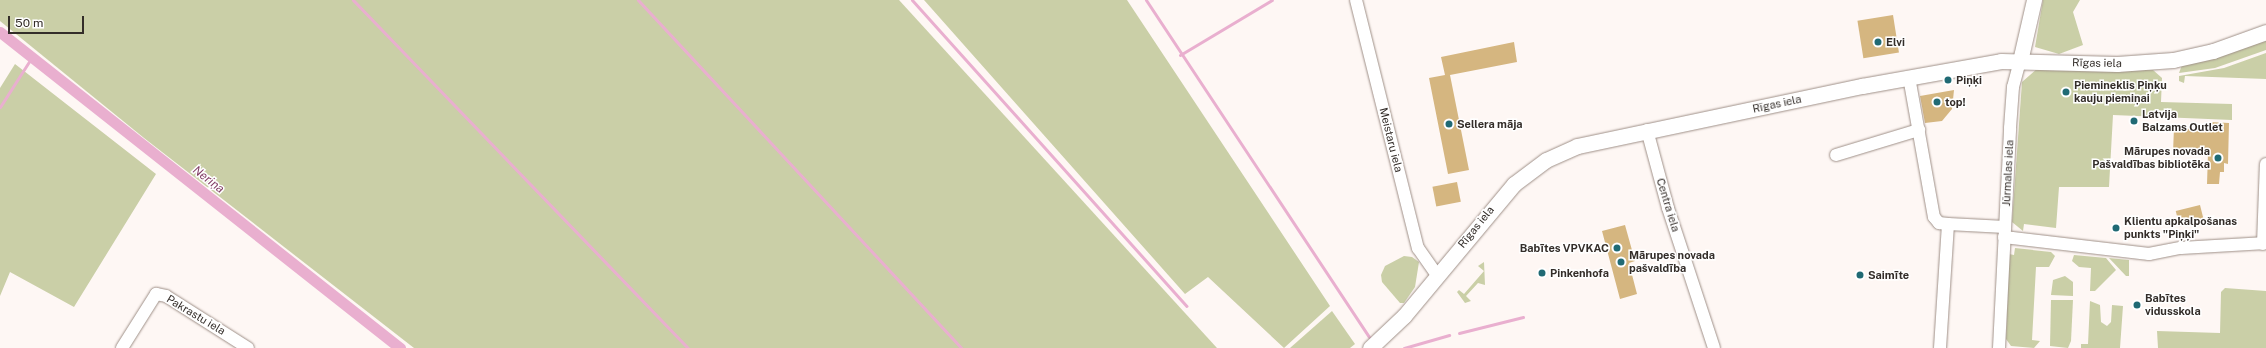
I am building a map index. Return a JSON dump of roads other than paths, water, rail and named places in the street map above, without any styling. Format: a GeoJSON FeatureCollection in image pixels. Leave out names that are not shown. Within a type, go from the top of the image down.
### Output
{"type":"FeatureCollection","features":[{"type":"Feature","properties":{"kind":"main road","name":"Jūrmalas iela"},"geometry":{"type":"LineString","coordinates":[[2020,61],[2034,0]]}},
{"type":"Feature","properties":{"kind":"main road","name":"Rīgas iela"},"geometry":{"type":"LineString","coordinates":[[1370,348],[1404,316],[1490,209],[1524,174],[1577,146],[1647,130],[1909,77],[2001,61],[2124,64],[2173,60],[2213,51],[2266,32]]}},
{"type":"Feature","properties":{"kind":"street","name":"Meistaru iela"},"geometry":{"type":"LineString","coordinates":[[1356,0],[1418,248],[1437,275]]}},
{"type":"Feature","properties":{"kind":"street","name":"Jūrmalas iela"},"geometry":{"type":"LineString","coordinates":[[1999,348],[2013,87],[2020,61]]}},
{"type":"Feature","properties":{"kind":"street"},"geometry":{"type":"LineString","coordinates":[[1909,77],[1934,217],[1939,223],[2150,254],[2181,248],[2264,243],[2266,164]]}},
{"type":"Feature","properties":{"kind":"street","name":"Centra iela"},"geometry":{"type":"LineString","coordinates":[[1647,130],[1668,208],[1714,348]]}},
{"type":"Feature","properties":{"kind":"street"},"geometry":{"type":"LineString","coordinates":[[1836,155],[1919,130]]}},
{"type":"Feature","properties":{"kind":"street"},"geometry":{"type":"LineString","coordinates":[[1940,348],[1948,224]]}},
{"type":"Feature","properties":{"kind":"street","name":"Pakrastu iela"},"geometry":{"type":"LineString","coordinates":[[122,348],[156,294],[166,296],[248,348]]}},
{"type":"Feature","properties":{"kind":"waterway"},"geometry":{"type":"LineString","coordinates":[[353,0],[688,348]]}},
{"type":"Feature","properties":{"kind":"waterway"},"geometry":{"type":"LineString","coordinates":[[638,0],[961,348]]}},
{"type":"Feature","properties":{"kind":"waterway"},"geometry":{"type":"LineString","coordinates":[[912,0],[1187,306]]}},
{"type":"Feature","properties":{"kind":"waterway"},"geometry":{"type":"LineString","coordinates":[[1146,0],[1369,337]]}},
{"type":"Feature","properties":{"kind":"waterway"},"geometry":{"type":"LineString","coordinates":[[1180,55],[1272,0]]}},
{"type":"Feature","properties":{"kind":"waterway","name":"Neriņa"},"geometry":{"type":"LineString","coordinates":[[0,32],[400,348]]}},
{"type":"Feature","properties":{"kind":"waterway"},"geometry":{"type":"LineString","coordinates":[[0,107],[32,57]]}},
{"type":"Feature","properties":{"kind":"waterway"},"geometry":{"type":"LineString","coordinates":[[1459,333],[1523,317]]}},
{"type":"Feature","properties":{"kind":"waterway"},"geometry":{"type":"LineString","coordinates":[[1404,348],[1449,335]]}},
{"type":"Feature","properties":{"kind":"place","name":"Elvi"},"geometry":{"type":"Point","coordinates":[1878,42]}},
{"type":"Feature","properties":{"kind":"place","name":"Piņķi"},"geometry":{"type":"Point","coordinates":[1948,80]}},
{"type":"Feature","properties":{"kind":"place","name":"Piemineklis Piņķu kauju piemiņai"},"geometry":{"type":"Point","coordinates":[2066,92]}},
{"type":"Feature","properties":{"kind":"place","name":"top!"},"geometry":{"type":"Point","coordinates":[1937,102]}},
{"type":"Feature","properties":{"kind":"place","name":"Latvija Balzams Outlet"},"geometry":{"type":"Point","coordinates":[2134,121]}},
{"type":"Feature","properties":{"kind":"place","name":"Sellera māja"},"geometry":{"type":"Point","coordinates":[1449,124]}},
{"type":"Feature","properties":{"kind":"place","name":"Mārupes novada Pašvaldības bibliotēka"},"geometry":{"type":"Point","coordinates":[2218,158]}},
{"type":"Feature","properties":{"kind":"place","name":"Klientu apkalpošanas punkts \"Piņķi\""},"geometry":{"type":"Point","coordinates":[2116,228]}},
{"type":"Feature","properties":{"kind":"place","name":"Babītes VPVKAC"},"geometry":{"type":"Point","coordinates":[1617,248]}},
{"type":"Feature","properties":{"kind":"place","name":"Mārupes novada pašvaldība"},"geometry":{"type":"Point","coordinates":[1621,262]}},
{"type":"Feature","properties":{"kind":"place","name":"Pinkenhofa"},"geometry":{"type":"Point","coordinates":[1542,273]}},
{"type":"Feature","properties":{"kind":"place","name":"Saimīte"},"geometry":{"type":"Point","coordinates":[1860,275]}},
{"type":"Feature","properties":{"kind":"place","name":"Babītes vidusskola"},"geometry":{"type":"Point","coordinates":[2137,305]}}]}
